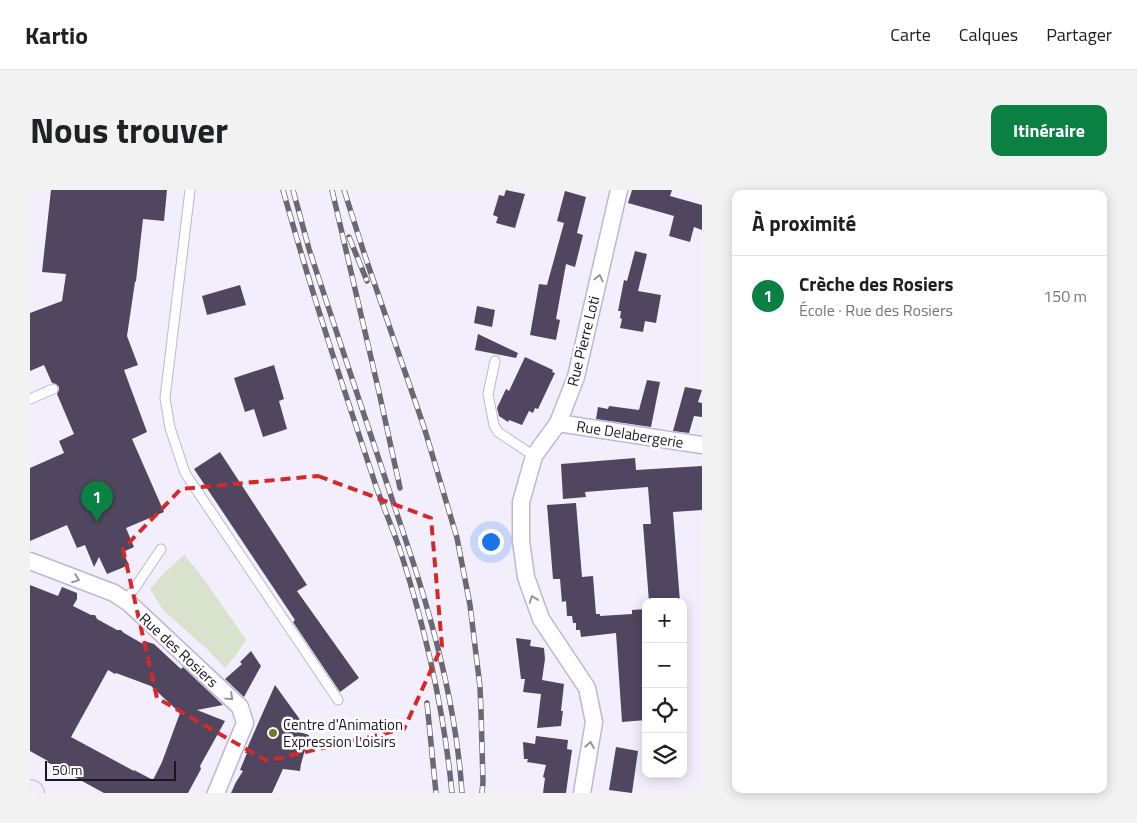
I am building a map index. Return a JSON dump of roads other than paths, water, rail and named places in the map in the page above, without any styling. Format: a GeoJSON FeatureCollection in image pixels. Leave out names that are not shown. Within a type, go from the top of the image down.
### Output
{"type":"FeatureCollection","features":[{"type":"Feature","properties":{"kind":"street","name":"Rue Pierre Loti"},"geometry":{"type":"LineString","coordinates":[[582,793],[594,722],[587,688],[541,619],[526,577],[522,541],[521,502],[534,456],[558,424],[576,377],[619,190]]}},
{"type":"Feature","properties":{"kind":"street","name":"Rue Delabergerie"},"geometry":{"type":"LineString","coordinates":[[558,424],[702,445]]}},
{"type":"Feature","properties":{"kind":"street","name":"Rue des Rosiers"},"geometry":{"type":"LineString","coordinates":[[30,561],[114,593],[126,601],[240,707],[245,723],[216,793]]}},
{"type":"Feature","properties":{"kind":"lane"},"geometry":{"type":"LineString","coordinates":[[190,190],[165,398],[170,428],[185,473],[338,700]]}},
{"type":"Feature","properties":{"kind":"lane"},"geometry":{"type":"LineString","coordinates":[[494,362],[488,394],[494,425],[498,432],[534,456]]}},
{"type":"Feature","properties":{"kind":"lane"},"geometry":{"type":"LineString","coordinates":[[30,399],[53,389]]}},
{"type":"Feature","properties":{"kind":"lane"},"geometry":{"type":"LineString","coordinates":[[126,601],[161,549]]}},
{"type":"Feature","properties":{"kind":"railway"},"geometry":{"type":"LineString","coordinates":[[283,190],[328,340],[377,489],[401,553],[418,612],[439,702],[452,793]]}},
{"type":"Feature","properties":{"kind":"railway"},"geometry":{"type":"LineString","coordinates":[[293,190],[309,249],[415,568],[439,651],[456,736],[462,793]]}},
{"type":"Feature","properties":{"kind":"railway"},"geometry":{"type":"LineString","coordinates":[[332,190],[400,488]]}},
{"type":"Feature","properties":{"kind":"railway"},"geometry":{"type":"LineString","coordinates":[[344,190],[424,427],[457,538],[470,605],[480,687],[482,793]]}},
{"type":"Feature","properties":{"kind":"railway"},"geometry":{"type":"LineString","coordinates":[[349,237],[367,281]]}},
{"type":"Feature","properties":{"kind":"railway"},"geometry":{"type":"LineString","coordinates":[[427,703],[436,793]]}},
{"type":"Feature","properties":{"kind":"place","name":"Crèche des Rosiers"},"geometry":{"type":"Point","coordinates":[97,522]}},
{"type":"Feature","properties":{"kind":"place","name":"Centre d'Animation Expression Loisirs"},"geometry":{"type":"Point","coordinates":[273,733]}}]}
